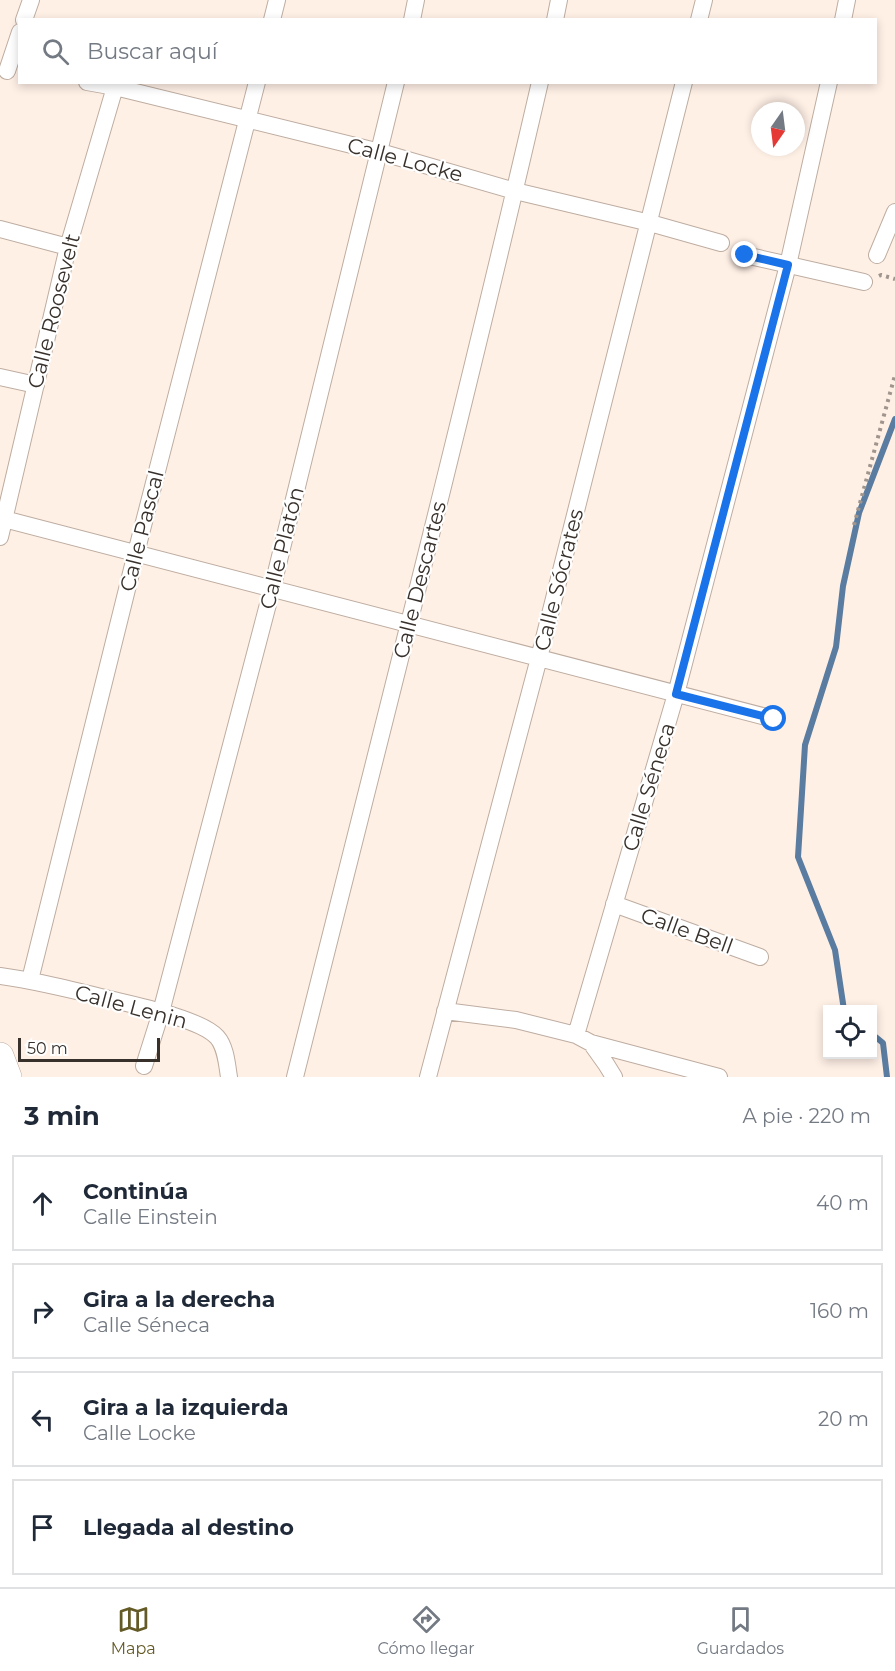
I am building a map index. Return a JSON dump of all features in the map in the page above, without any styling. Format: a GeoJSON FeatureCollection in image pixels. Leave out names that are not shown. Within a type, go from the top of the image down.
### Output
{"type":"FeatureCollection","features":[{"type":"Feature","properties":{"kind":"main road"},"geometry":{"type":"LineString","coordinates":[[0,1056],[8,1077]]}},
{"type":"Feature","properties":{"kind":"street"},"geometry":{"type":"LineString","coordinates":[[25,18],[31,0]]}},
{"type":"Feature","properties":{"kind":"street"},"geometry":{"type":"LineString","coordinates":[[272,18],[277,0]]}},
{"type":"Feature","properties":{"kind":"street"},"geometry":{"type":"LineString","coordinates":[[412,18],[416,0]]}},
{"type":"Feature","properties":{"kind":"street"},"geometry":{"type":"LineString","coordinates":[[555,18],[559,0]]}},
{"type":"Feature","properties":{"kind":"street"},"geometry":{"type":"LineString","coordinates":[[700,18],[704,0]]}},
{"type":"Feature","properties":{"kind":"street"},"geometry":{"type":"LineString","coordinates":[[843,18],[847,0]]}},
{"type":"Feature","properties":{"kind":"street"},"geometry":{"type":"LineString","coordinates":[[9,71],[18,39]]}},
{"type":"Feature","properties":{"kind":"street","name":"Calle Locke"},"geometry":{"type":"LineString","coordinates":[[98,84],[380,152],[515,190],[721,243]]}},
{"type":"Feature","properties":{"kind":"street","name":"Calle Pascal"},"geometry":{"type":"LineString","coordinates":[[30,980],[256,84]]}},
{"type":"Feature","properties":{"kind":"street","name":"Calle Platón"},"geometry":{"type":"LineString","coordinates":[[144,1066],[161,1012],[272,589],[396,84]]}},
{"type":"Feature","properties":{"kind":"street","name":"Calle Descartes"},"geometry":{"type":"LineString","coordinates":[[295,1077],[409,624],[540,84]]}},
{"type":"Feature","properties":{"kind":"street","name":"Calle Sócrates"},"geometry":{"type":"LineString","coordinates":[[428,1077],[539,658],[684,84]]}},
{"type":"Feature","properties":{"kind":"street","name":"Calle Séneca"},"geometry":{"type":"LineString","coordinates":[[576,1035],[676,694],[788,265],[829,84]]}},
{"type":"Feature","properties":{"kind":"street","name":"Calle Roosevelt"},"geometry":{"type":"LineString","coordinates":[[0,537],[2,519],[68,247],[115,87]]}},
{"type":"Feature","properties":{"kind":"street"},"geometry":{"type":"LineString","coordinates":[[877,255],[895,212]]}},
{"type":"Feature","properties":{"kind":"street"},"geometry":{"type":"LineString","coordinates":[[0,229],[68,247]]}},
{"type":"Feature","properties":{"kind":"street"},"geometry":{"type":"LineString","coordinates":[[745,255],[864,282]]}},
{"type":"Feature","properties":{"kind":"street"},"geometry":{"type":"LineString","coordinates":[[0,377],[36,385]]}},
{"type":"Feature","properties":{"kind":"street"},"geometry":{"type":"LineString","coordinates":[[2,519],[774,719]]}},
{"type":"Feature","properties":{"kind":"street","name":"Calle Bell"},"geometry":{"type":"LineString","coordinates":[[614,904],[760,957]]}},
{"type":"Feature","properties":{"kind":"street","name":"Calle Lenin"},"geometry":{"type":"LineString","coordinates":[[0,976],[30,980],[161,1012],[207,1029],[219,1038],[229,1077]]}},
{"type":"Feature","properties":{"kind":"street"},"geometry":{"type":"LineString","coordinates":[[445,1011],[516,1020],[576,1035],[591,1044],[719,1077]]}},
{"type":"Feature","properties":{"kind":"street"},"geometry":{"type":"LineString","coordinates":[[591,1044],[614,1077]]}},
{"type":"Feature","properties":{"kind":"path"},"geometry":{"type":"LineString","coordinates":[[854,525],[895,375]]}},
{"type":"Feature","properties":{"kind":"waterway"},"geometry":{"type":"LineString","coordinates":[[843,1005],[835,950],[798,857],[805,745],[836,647],[843,586],[859,513],[895,419]]}},
{"type":"Feature","properties":{"kind":"waterway"},"geometry":{"type":"LineString","coordinates":[[877,1038],[883,1043],[887,1077]]}},
{"type":"Feature","properties":{"kind":"route"},"geometry":{"type":"LineString","coordinates":[[745,255],[788,265],[676,694],[774,719]]}}]}
